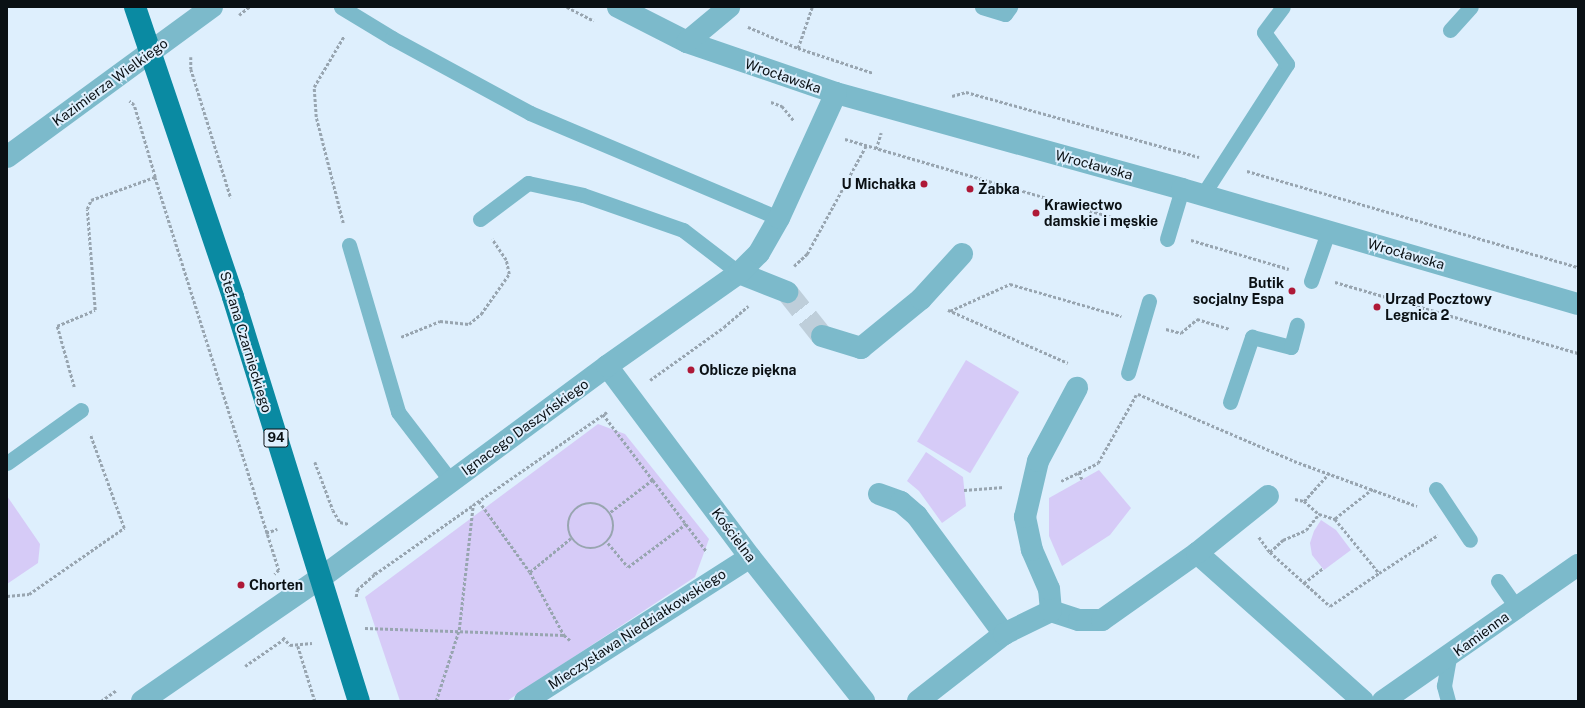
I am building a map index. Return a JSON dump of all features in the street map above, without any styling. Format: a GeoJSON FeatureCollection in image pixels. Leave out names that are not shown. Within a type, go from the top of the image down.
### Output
{"type":"FeatureCollection","features":[{"type":"Feature","properties":{"kind":"main road","name":"Stefana Czarnieckiego"},"geometry":{"type":"LineString","coordinates":[[135,7],[233,298],[301,521],[322,577],[359,701]]}},
{"type":"Feature","properties":{"kind":"street","name":"Kazimierza Wielkiego"},"geometry":{"type":"LineString","coordinates":[[7,157],[212,7]]}},
{"type":"Feature","properties":{"kind":"street","name":"Wrocławska"},"geometry":{"type":"LineString","coordinates":[[618,7],[687,42],[836,93],[1192,192],[1578,304]]}},
{"type":"Feature","properties":{"kind":"street"},"geometry":{"type":"LineString","coordinates":[[687,42],[727,8]]}},
{"type":"Feature","properties":{"kind":"street","name":"Ignacego Daszyńskiego"},"geometry":{"type":"LineString","coordinates":[[142,701],[322,577],[607,366],[739,273],[759,253],[779,218],[820,132],[836,93]]}},
{"type":"Feature","properties":{"kind":"street"},"geometry":{"type":"LineString","coordinates":[[822,336],[861,348],[922,299],[962,254]]}},
{"type":"Feature","properties":{"kind":"street"},"geometry":{"type":"LineString","coordinates":[[739,273],[788,292]]}},
{"type":"Feature","properties":{"kind":"street","name":"Kościelna"},"geometry":{"type":"LineString","coordinates":[[607,366],[750,557],[864,701]]}},
{"type":"Feature","properties":{"kind":"street"},"geometry":{"type":"LineString","coordinates":[[1052,611],[1050,589],[1032,550],[1025,517],[1038,461],[1077,388]]}},
{"type":"Feature","properties":{"kind":"street"},"geometry":{"type":"LineString","coordinates":[[879,494],[901,502],[917,516],[1004,634]]}},
{"type":"Feature","properties":{"kind":"street"},"geometry":{"type":"LineString","coordinates":[[918,701],[1004,634],[1052,611],[1080,620],[1102,620],[1197,553],[1268,496]]}},
{"type":"Feature","properties":{"kind":"street"},"geometry":{"type":"LineString","coordinates":[[1197,553],[1363,701]]}},
{"type":"Feature","properties":{"kind":"street","name":"Mieczysława Niedziałkowskiego"},"geometry":{"type":"LineString","coordinates":[[525,701],[750,557]]}},
{"type":"Feature","properties":{"kind":"street","name":"Kamienna"},"geometry":{"type":"LineString","coordinates":[[1383,701],[1449,657],[1578,565]]}},
{"type":"Feature","properties":{"kind":"lane"},"geometry":{"type":"LineString","coordinates":[[341,7],[530,113],[779,218]]}},
{"type":"Feature","properties":{"kind":"lane"},"geometry":{"type":"LineString","coordinates":[[982,7],[1005,14],[1010,7]]}},
{"type":"Feature","properties":{"kind":"lane"},"geometry":{"type":"LineString","coordinates":[[1168,236],[1192,192],[1223,164],[1287,64],[1264,32],[1283,7]]}},
{"type":"Feature","properties":{"kind":"lane"},"geometry":{"type":"LineString","coordinates":[[1450,30],[1471,7]]}},
{"type":"Feature","properties":{"kind":"lane"},"geometry":{"type":"LineString","coordinates":[[480,219],[528,183],[583,195],[683,230],[739,273]]}},
{"type":"Feature","properties":{"kind":"lane"},"geometry":{"type":"LineString","coordinates":[[1312,278],[1328,232]]}},
{"type":"Feature","properties":{"kind":"lane"},"geometry":{"type":"LineString","coordinates":[[349,245],[398,412],[451,481]]}},
{"type":"Feature","properties":{"kind":"lane"},"geometry":{"type":"LineString","coordinates":[[1128,373],[1150,301]]}},
{"type":"Feature","properties":{"kind":"lane"},"geometry":{"type":"LineString","coordinates":[[1230,402],[1252,337],[1291,346],[1297,325]]}},
{"type":"Feature","properties":{"kind":"lane"},"geometry":{"type":"LineString","coordinates":[[7,463],[81,410]]}},
{"type":"Feature","properties":{"kind":"lane"},"geometry":{"type":"LineString","coordinates":[[1436,489],[1470,540]]}},
{"type":"Feature","properties":{"kind":"lane"},"geometry":{"type":"LineString","coordinates":[[1498,581],[1517,608]]}},
{"type":"Feature","properties":{"kind":"lane"},"geometry":{"type":"LineString","coordinates":[[1448,701],[1444,686],[1449,657]]}},
{"type":"Feature","properties":{"kind":"path"},"geometry":{"type":"LineString","coordinates":[[237,16],[249,7]]}},
{"type":"Feature","properties":{"kind":"path"},"geometry":{"type":"LineString","coordinates":[[798,48],[812,7]]}},
{"type":"Feature","properties":{"kind":"path"},"geometry":{"type":"LineString","coordinates":[[727,8],[751,30],[798,48],[876,74]]}},
{"type":"Feature","properties":{"kind":"path"},"geometry":{"type":"LineString","coordinates":[[349,245],[316,117],[314,87],[356,16]]}},
{"type":"Feature","properties":{"kind":"path"},"geometry":{"type":"LineString","coordinates":[[194,51],[190,55],[191,69],[232,204]]}},
{"type":"Feature","properties":{"kind":"path"},"geometry":{"type":"LineString","coordinates":[[103,88],[114,106],[127,99],[134,106],[266,533]]}},
{"type":"Feature","properties":{"kind":"path"},"geometry":{"type":"LineString","coordinates":[[951,96],[966,92],[1223,164],[1578,268]]}},
{"type":"Feature","properties":{"kind":"path"},"geometry":{"type":"LineString","coordinates":[[820,132],[1312,278],[1578,353]]}},
{"type":"Feature","properties":{"kind":"path"},"geometry":{"type":"LineString","coordinates":[[7,596],[29,594],[124,528],[81,410],[57,326],[95,310],[87,209],[91,200],[155,177]]}},
{"type":"Feature","properties":{"kind":"path"},"geometry":{"type":"LineString","coordinates":[[378,346],[440,321],[469,324],[481,314],[509,274],[506,260],[480,219]]}},
{"type":"Feature","properties":{"kind":"path"},"geometry":{"type":"LineString","coordinates":[[950,311],[1010,284],[1181,333],[1197,319],[1252,337]]}},
{"type":"Feature","properties":{"kind":"path"},"geometry":{"type":"LineString","coordinates":[[922,299],[1076,366]]}},
{"type":"Feature","properties":{"kind":"path"},"geometry":{"type":"LineString","coordinates":[[1130,390],[1294,461],[1373,488],[1458,522]]}},
{"type":"Feature","properties":{"kind":"path"},"geometry":{"type":"LineString","coordinates":[[375,574],[603,414],[632,398]]}},
{"type":"Feature","properties":{"kind":"path"},"geometry":{"type":"LineString","coordinates":[[603,414],[687,523],[710,556]]}},
{"type":"Feature","properties":{"kind":"path"},"geometry":{"type":"LineString","coordinates":[[314,458],[333,510]]}},
{"type":"Feature","properties":{"kind":"path"},"geometry":{"type":"LineString","coordinates":[[1079,472],[1082,479]]}},
{"type":"Feature","properties":{"kind":"path"},"geometry":{"type":"LineString","coordinates":[[1304,501],[1329,473]]}},
{"type":"Feature","properties":{"kind":"path"},"geometry":{"type":"LineString","coordinates":[[610,513],[653,480]]}},
{"type":"Feature","properties":{"kind":"path"},"geometry":{"type":"LineString","coordinates":[[1335,519],[1373,488]]}},
{"type":"Feature","properties":{"kind":"path"},"geometry":{"type":"LineString","coordinates":[[1268,496],[1284,495],[1304,501],[1319,514],[1335,519],[1379,572]]}},
{"type":"Feature","properties":{"kind":"path"},"geometry":{"type":"LineString","coordinates":[[479,501],[530,572],[564,635],[593,657]]}},
{"type":"Feature","properties":{"kind":"path"},"geometry":{"type":"LineString","coordinates":[[598,504],[610,513],[614,528],[608,542],[602,547],[588,550],[576,544],[571,538],[568,523],[571,516],[582,505],[598,504]]}},
{"type":"Feature","properties":{"kind":"path"},"geometry":{"type":"LineString","coordinates":[[436,701],[459,630],[473,505]]}},
{"type":"Feature","properties":{"kind":"path"},"geometry":{"type":"LineString","coordinates":[[1270,552],[1283,540],[1306,530],[1319,514]]}},
{"type":"Feature","properties":{"kind":"path"},"geometry":{"type":"LineString","coordinates":[[1242,517],[1270,552],[1330,606],[1379,572],[1458,522]]}},
{"type":"Feature","properties":{"kind":"path"},"geometry":{"type":"LineString","coordinates":[[608,542],[628,568],[687,523]]}},
{"type":"Feature","properties":{"kind":"path"},"geometry":{"type":"LineString","coordinates":[[530,572],[571,538]]}},
{"type":"Feature","properties":{"kind":"path"},"geometry":{"type":"LineString","coordinates":[[1304,583],[1323,568]]}},
{"type":"Feature","properties":{"kind":"path"},"geometry":{"type":"LineString","coordinates":[[364,628],[459,630],[564,635]]}},
{"type":"Feature","properties":{"kind":"path"},"geometry":{"type":"LineString","coordinates":[[298,646],[315,701]]}},
{"type":"Feature","properties":{"kind":"shaded area"},"geometry":{"type":"Polygon","coordinates":[[[966,360],[1019,392],[970,473],[917,441],[966,360]]]}},
{"type":"Feature","properties":{"kind":"shaded area"},"geometry":{"type":"Polygon","coordinates":[[[598,424],[625,434],[709,539],[695,577],[507,701],[400,701],[365,597],[598,424]]]}},
{"type":"Feature","properties":{"kind":"shaded area"},"geometry":{"type":"Polygon","coordinates":[[[926,452],[963,477],[966,506],[942,523],[919,491],[907,481],[926,452]]]}},
{"type":"Feature","properties":{"kind":"shaded area"},"geometry":{"type":"Polygon","coordinates":[[[1099,470],[1131,508],[1110,535],[1062,566],[1049,536],[1049,498],[1099,470]]]}},
{"type":"Feature","properties":{"kind":"shaded area"},"geometry":{"type":"Polygon","coordinates":[[[7,496],[40,544],[38,563],[7,584],[7,496]]]}},
{"type":"Feature","properties":{"kind":"shaded area"},"geometry":{"type":"Polygon","coordinates":[[[1321,520],[1336,530],[1351,550],[1324,570],[1312,555],[1310,543],[1314,531],[1321,520]]]}},
{"type":"Feature","properties":{"kind":"tunnel"},"geometry":{"type":"LineString","coordinates":[[787,292],[822,336]]}},
{"type":"Feature","properties":{"kind":"place","name":"U Michałka"},"geometry":{"type":"Point","coordinates":[924,184]}},
{"type":"Feature","properties":{"kind":"place","name":"Żabka"},"geometry":{"type":"Point","coordinates":[970,189]}},
{"type":"Feature","properties":{"kind":"place","name":"Krawiectwo damskie i męskie"},"geometry":{"type":"Point","coordinates":[1036,213]}},
{"type":"Feature","properties":{"kind":"place","name":"Butik socjalny Espa"},"geometry":{"type":"Point","coordinates":[1292,291]}},
{"type":"Feature","properties":{"kind":"place","name":"Urząd Pocztowy Legnica 2"},"geometry":{"type":"Point","coordinates":[1377,307]}},
{"type":"Feature","properties":{"kind":"place","name":"Oblicze piękna"},"geometry":{"type":"Point","coordinates":[691,370]}},
{"type":"Feature","properties":{"kind":"place","name":"Chorten"},"geometry":{"type":"Point","coordinates":[241,585]}}]}
